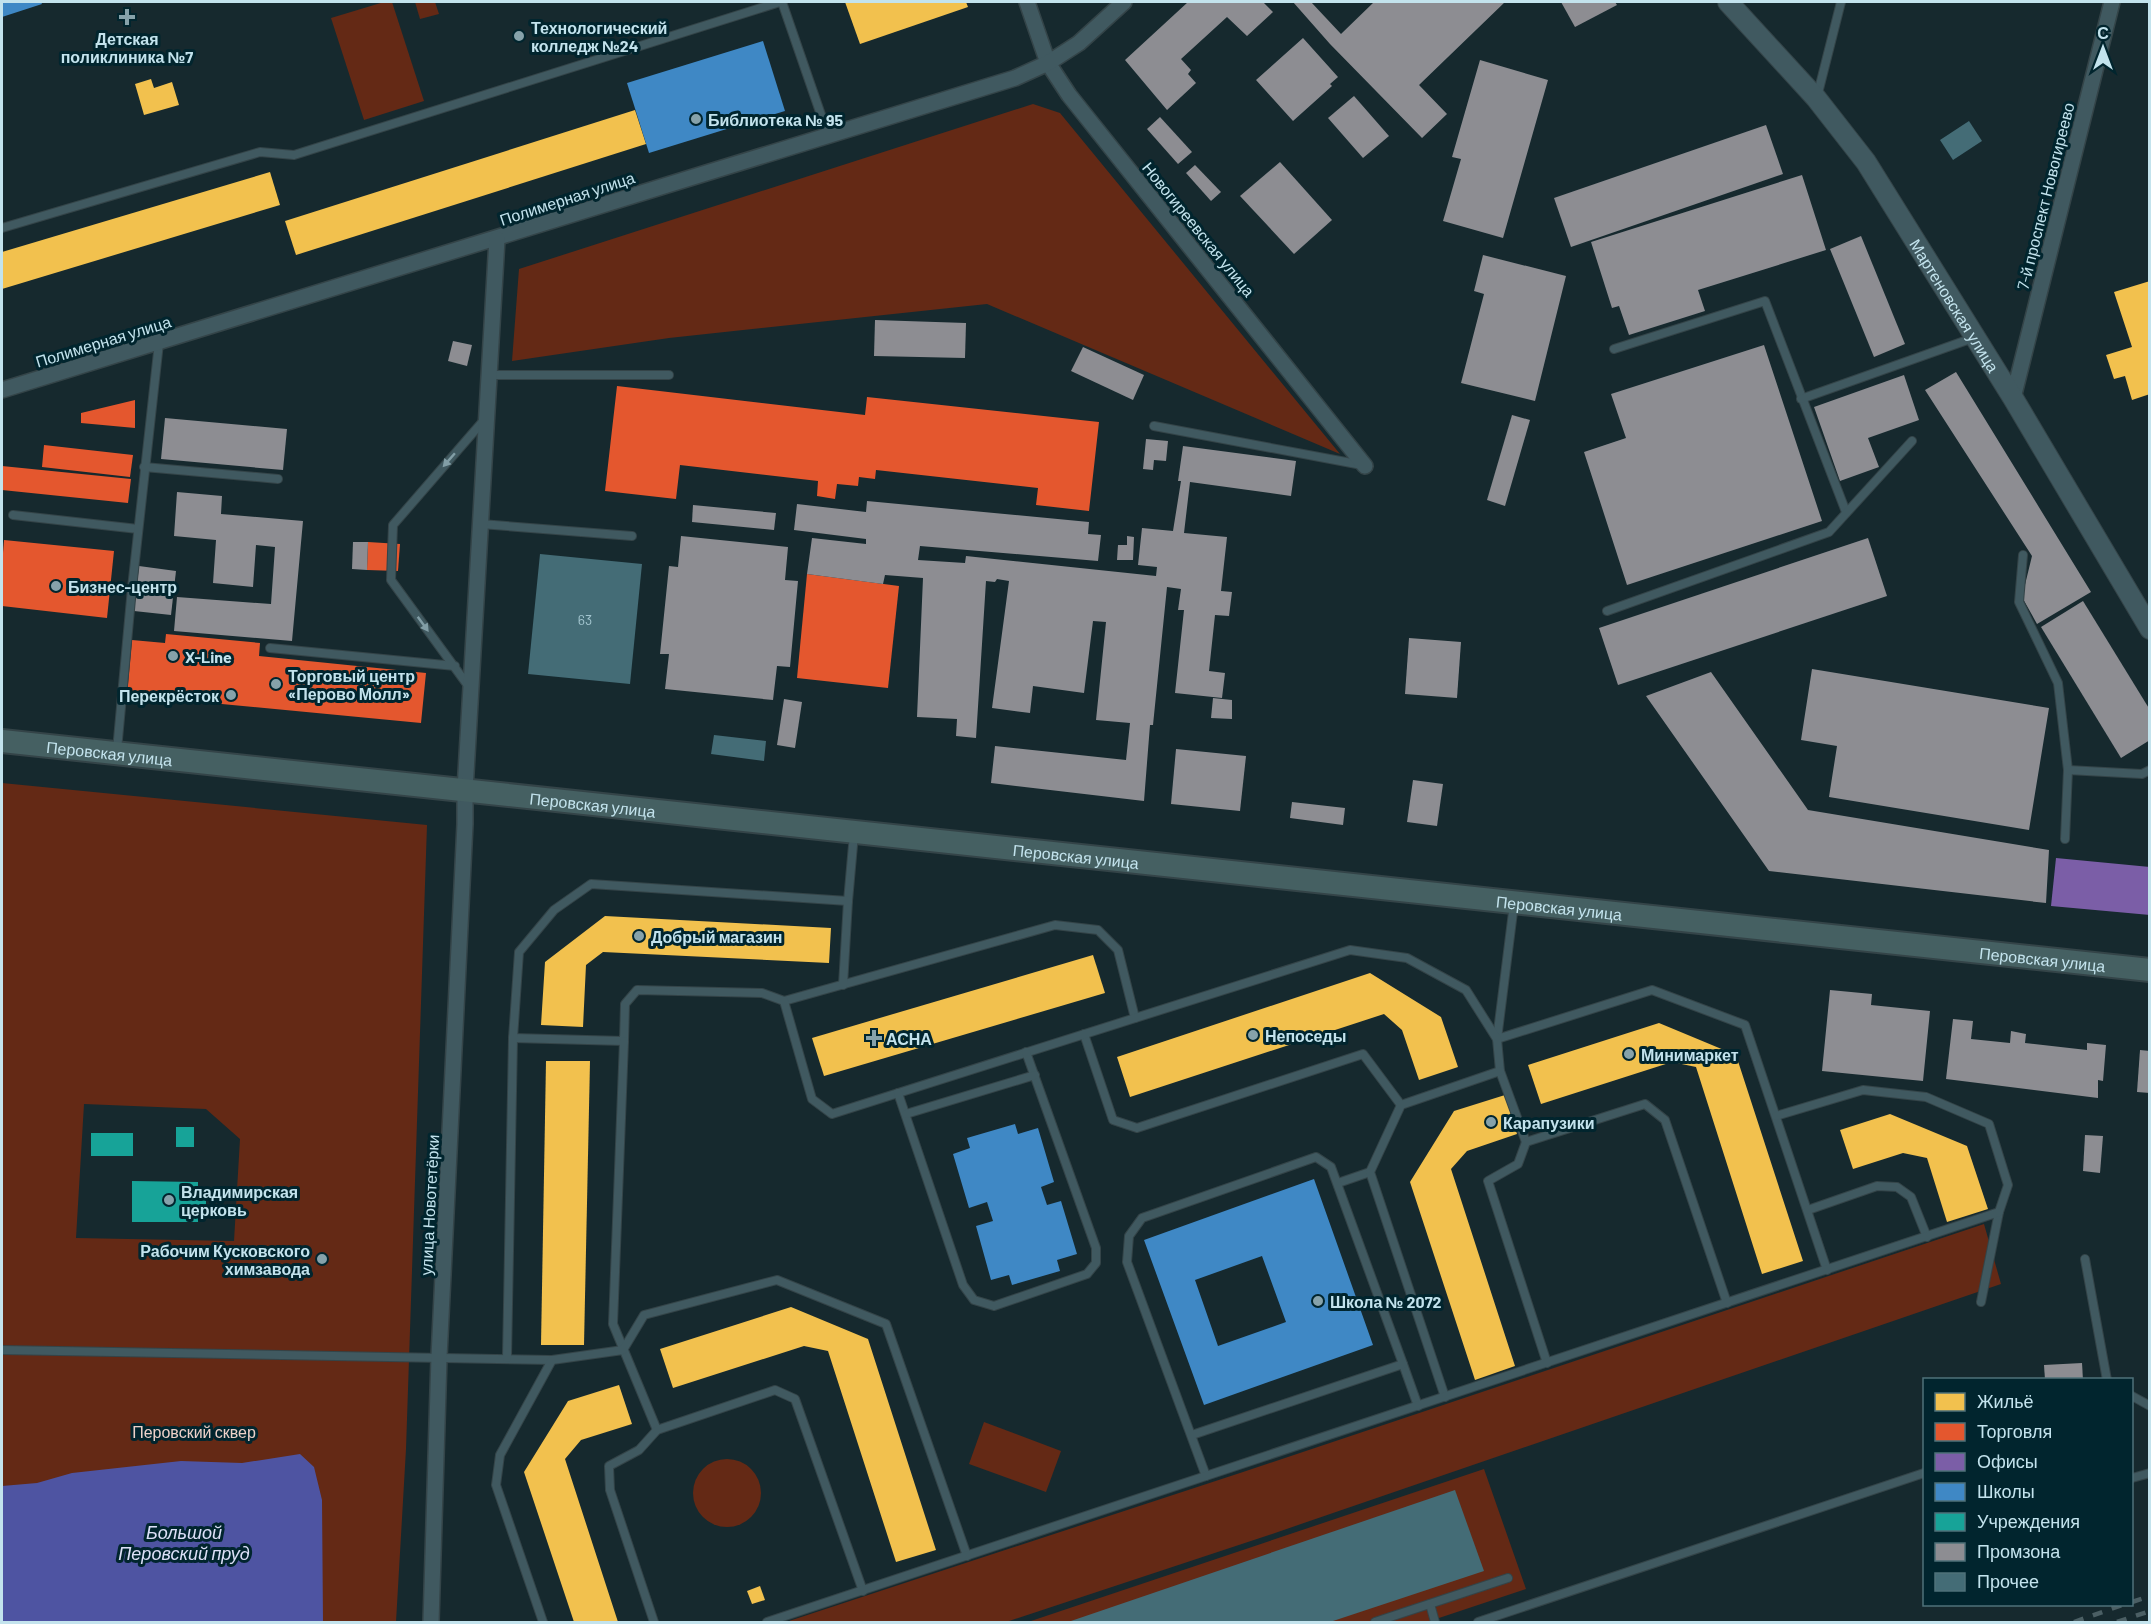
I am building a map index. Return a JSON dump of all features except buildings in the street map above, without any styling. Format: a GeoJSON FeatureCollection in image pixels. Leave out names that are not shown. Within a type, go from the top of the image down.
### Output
{"type":"FeatureCollection","features":[{"type":"Feature","properties":{"kind":"main road","name":"Перовская улица"},"geometry":{"type":"LineString","coordinates":[[2,741],[2150,970]]}},
{"type":"Feature","properties":{"kind":"street","name":"Новогиреевская улица"},"geometry":{"type":"LineString","coordinates":[[1027,2],[1048,63],[1070,95],[1365,466]]}},
{"type":"Feature","properties":{"kind":"street","name":"Полимерная улица"},"geometry":{"type":"LineString","coordinates":[[2,390],[1015,78],[1048,63],[1079,43],[1124,2]]}},
{"type":"Feature","properties":{"kind":"street","name":"Мартеновская улица"},"geometry":{"type":"LineString","coordinates":[[1728,2],[1816,98],[1866,162],[2013,398],[2150,629]]}},
{"type":"Feature","properties":{"kind":"street","name":"7-й проспект Новогиреево"},"geometry":{"type":"LineString","coordinates":[[2013,398],[2112,2]]}},
{"type":"Feature","properties":{"kind":"street","name":"улица Новотетёрки"},"geometry":{"type":"LineString","coordinates":[[431,1623],[439,1357],[465,790],[497,239]]}},
{"type":"Feature","properties":{"kind":"lane"},"geometry":{"type":"LineString","coordinates":[[2,228],[260,152],[294,155],[781,2],[828,135]]}},
{"type":"Feature","properties":{"kind":"lane"},"geometry":{"type":"LineString","coordinates":[[1816,98],[1841,2]]}},
{"type":"Feature","properties":{"kind":"lane"},"geometry":{"type":"LineString","coordinates":[[1614,349],[1765,302],[1846,512]]}},
{"type":"Feature","properties":{"kind":"lane"},"geometry":{"type":"LineString","coordinates":[[1801,399],[1975,337]]}},
{"type":"Feature","properties":{"kind":"lane"},"geometry":{"type":"LineString","coordinates":[[117,754],[144,467],[159,343]]}},
{"type":"Feature","properties":{"kind":"lane"},"geometry":{"type":"LineString","coordinates":[[490,375],[669,375]]}},
{"type":"Feature","properties":{"kind":"lane"},"geometry":{"type":"LineString","coordinates":[[472,690],[391,580],[393,525],[487,416]]}},
{"type":"Feature","properties":{"kind":"lane"},"geometry":{"type":"LineString","coordinates":[[1154,426],[1365,466]]}},
{"type":"Feature","properties":{"kind":"lane"},"geometry":{"type":"LineString","coordinates":[[1607,611],[1829,532],[1912,441]]}},
{"type":"Feature","properties":{"kind":"lane"},"geometry":{"type":"LineString","coordinates":[[144,467],[279,479]]}},
{"type":"Feature","properties":{"kind":"lane"},"geometry":{"type":"LineString","coordinates":[[13,515],[138,529]]}},
{"type":"Feature","properties":{"kind":"lane"},"geometry":{"type":"LineString","coordinates":[[481,524],[632,536]]}},
{"type":"Feature","properties":{"kind":"lane"},"geometry":{"type":"LineString","coordinates":[[2023,555],[2019,602],[2058,683],[2068,770],[2065,839]]}},
{"type":"Feature","properties":{"kind":"lane"},"geometry":{"type":"LineString","coordinates":[[270,648],[455,666]]}},
{"type":"Feature","properties":{"kind":"lane"},"geometry":{"type":"LineString","coordinates":[[2068,770],[2142,774],[2150,770]]}},
{"type":"Feature","properties":{"kind":"lane"},"geometry":{"type":"LineString","coordinates":[[843,985],[854,832]]}},
{"type":"Feature","properties":{"kind":"lane"},"geometry":{"type":"LineString","coordinates":[[507,1358],[513,1038],[519,952],[555,910],[591,884],[848,901]]}},
{"type":"Feature","properties":{"kind":"lane"},"geometry":{"type":"LineString","coordinates":[[1514,902],[1497,1039],[1500,1071],[1527,1142],[1518,1164],[1488,1180],[1547,1363]]}},
{"type":"Feature","properties":{"kind":"lane"},"geometry":{"type":"LineString","coordinates":[[657,1430],[613,1324],[624,1004],[637,990],[762,993],[784,1001],[1055,925],[1098,930],[1118,950],[1135,1018]]}},
{"type":"Feature","properties":{"kind":"lane"},"geometry":{"type":"LineString","coordinates":[[784,1001],[812,1099],[832,1114],[1350,950],[1407,958],[1466,990],[1497,1039]]}},
{"type":"Feature","properties":{"kind":"lane"},"geometry":{"type":"LineString","coordinates":[[1497,1039],[1652,990],[1745,1025],[1827,1270]]}},
{"type":"Feature","properties":{"kind":"lane"},"geometry":{"type":"LineString","coordinates":[[1084,1034],[1113,1120],[1137,1128],[1363,1054],[1401,1105]]}},
{"type":"Feature","properties":{"kind":"lane"},"geometry":{"type":"LineString","coordinates":[[513,1038],[624,1041]]}},
{"type":"Feature","properties":{"kind":"lane"},"geometry":{"type":"LineString","coordinates":[[898,1093],[963,1285],[974,1300],[994,1306],[1088,1274],[1096,1263],[1096,1248],[1026,1052]]}},
{"type":"Feature","properties":{"kind":"lane"},"geometry":{"type":"LineString","coordinates":[[1445,1397],[1370,1172],[1401,1105],[1500,1071]]}},
{"type":"Feature","properties":{"kind":"lane"},"geometry":{"type":"LineString","coordinates":[[906,1114],[1035,1075]]}},
{"type":"Feature","properties":{"kind":"lane"},"geometry":{"type":"LineString","coordinates":[[1776,1116],[1863,1090],[1926,1097],[1989,1124],[2008,1185],[1999,1212],[1981,1302]]}},
{"type":"Feature","properties":{"kind":"lane"},"geometry":{"type":"LineString","coordinates":[[1527,1142],[1645,1104],[1665,1120],[1727,1303]]}},
{"type":"Feature","properties":{"kind":"lane"},"geometry":{"type":"LineString","coordinates":[[1206,1476],[1127,1262],[1129,1236],[1142,1218],[1316,1156],[1331,1167],[1338,1183],[1418,1406]]}},
{"type":"Feature","properties":{"kind":"lane"},"geometry":{"type":"LineString","coordinates":[[1338,1183],[1370,1172]]}},
{"type":"Feature","properties":{"kind":"lane"},"geometry":{"type":"LineString","coordinates":[[1808,1210],[1877,1186],[1897,1186],[1911,1197],[1927,1237]]}},
{"type":"Feature","properties":{"kind":"lane"},"geometry":{"type":"LineString","coordinates":[[767,1623],[1999,1212]]}},
{"type":"Feature","properties":{"kind":"lane"},"geometry":{"type":"LineString","coordinates":[[2085,1259],[2107,1378]]}},
{"type":"Feature","properties":{"kind":"lane"},"geometry":{"type":"LineString","coordinates":[[623,1350],[644,1315],[777,1280],[886,1324],[967,1556]]}},
{"type":"Feature","properties":{"kind":"lane"},"geometry":{"type":"LineString","coordinates":[[2,1350],[552,1360],[623,1350]]}},
{"type":"Feature","properties":{"kind":"lane"},"geometry":{"type":"LineString","coordinates":[[543,1623],[496,1485],[500,1455],[552,1360]]}},
{"type":"Feature","properties":{"kind":"lane"},"geometry":{"type":"LineString","coordinates":[[1192,1435],[1403,1364]]}},
{"type":"Feature","properties":{"kind":"lane"},"geometry":{"type":"LineString","coordinates":[[654,1623],[610,1490],[609,1466],[639,1450],[657,1430],[775,1390],[795,1399],[863,1591]]}},
{"type":"Feature","properties":{"kind":"lane"},"geometry":{"type":"LineString","coordinates":[[2133,1397],[2150,1406]]}},
{"type":"Feature","properties":{"kind":"lane"},"geometry":{"type":"LineString","coordinates":[[1478,1623],[1923,1473]]}},
{"type":"Feature","properties":{"kind":"lane"},"geometry":{"type":"LineString","coordinates":[[2133,1478],[2150,1473]]}},
{"type":"Feature","properties":{"kind":"lane"},"geometry":{"type":"LineString","coordinates":[[1375,1623],[1508,1578]]}},
{"type":"Feature","properties":{"kind":"lane"},"geometry":{"type":"LineString","coordinates":[[1430,1604],[1435,1623]]}},
{"type":"Feature","properties":{"kind":"green space"},"geometry":{"type":"Polygon","coordinates":[[[384,2],[392,2],[424,101],[364,120],[331,18],[384,2]]]}},
{"type":"Feature","properties":{"kind":"green space"},"geometry":{"type":"Polygon","coordinates":[[[415,2],[435,2],[439,14],[420,19],[415,2]]]}},
{"type":"Feature","properties":{"kind":"green space"},"geometry":{"type":"Polygon","coordinates":[[[1033,104],[1060,113],[1340,454],[987,304],[669,338],[512,361],[519,269],[1033,104]]]}},
{"type":"Feature","properties":{"kind":"green space","name":"Перовский сквер"},"geometry":{"type":"Polygon","coordinates":[[[2,783],[427,825],[406,1449],[396,1622],[2,1622],[2,783]],[[84,1104],[76,1238],[234,1241],[240,1139],[206,1109],[84,1104]]]}},
{"type":"Feature","properties":{"kind":"green space"},"geometry":{"type":"Polygon","coordinates":[[[1984,1224],[2001,1284],[1266,1536],[1006,1622],[786,1622],[1243,1472],[1984,1224]]]}},
{"type":"Feature","properties":{"kind":"green space"},"geometry":{"type":"Polygon","coordinates":[[[984,1422],[1061,1451],[1046,1492],[969,1464],[984,1422]]]}},
{"type":"Feature","properties":{"kind":"green space"},"geometry":{"type":"Polygon","coordinates":[[[727,1459],[740,1462],[751,1469],[758,1480],[761,1493],[758,1506],[751,1517],[740,1524],[727,1527],[714,1524],[703,1517],[696,1506],[693,1493],[696,1480],[703,1469],[714,1462],[727,1459]]]}},
{"type":"Feature","properties":{"kind":"green space"},"geometry":{"type":"Polygon","coordinates":[[[1484,1469],[1526,1589],[1427,1622],[1028,1622],[1484,1469]]]}},
{"type":"Feature","properties":{"kind":"water","name":"Большой Перовский пруд"},"geometry":{"type":"Polygon","coordinates":[[[300,1454],[314,1467],[322,1500],[323,1622],[2,1622],[2,1486],[37,1483],[72,1473],[181,1461],[242,1463],[300,1454]]]}},
{"type":"Feature","properties":{"kind":"railway"},"geometry":{"type":"LineString","coordinates":[[2133,1602],[2150,1596]]}},
{"type":"Feature","properties":{"kind":"railway"},"geometry":{"type":"LineString","coordinates":[[2074,1622],[2119,1606]]}},
{"type":"Feature","properties":{"kind":"railway"},"geometry":{"type":"LineString","coordinates":[[2117,1622],[2150,1611]]}},
{"type":"Feature","properties":{"kind":"place","name":"Детская поликлиника №7"},"geometry":{"type":"Point","coordinates":[127,17]}},
{"type":"Feature","properties":{"kind":"place","name":"Технологический колледж №24"},"geometry":{"type":"Point","coordinates":[519,36]}},
{"type":"Feature","properties":{"kind":"place","name":"Библиотека № 95"},"geometry":{"type":"Point","coordinates":[696,119]}},
{"type":"Feature","properties":{"kind":"place","name":"Бизнес-центр"},"geometry":{"type":"Point","coordinates":[56,586]}},
{"type":"Feature","properties":{"kind":"place","name":"X-Line"},"geometry":{"type":"Point","coordinates":[173,656]}},
{"type":"Feature","properties":{"kind":"place","name":"Торговый центр «Перово Молл»"},"geometry":{"type":"Point","coordinates":[276,684]}},
{"type":"Feature","properties":{"kind":"place","name":"Перекрёсток"},"geometry":{"type":"Point","coordinates":[231,695]}},
{"type":"Feature","properties":{"kind":"place","name":"Добрый магазин"},"geometry":{"type":"Point","coordinates":[639,936]}},
{"type":"Feature","properties":{"kind":"place","name":"Непоседы"},"geometry":{"type":"Point","coordinates":[1253,1035]}},
{"type":"Feature","properties":{"kind":"place","name":"АСНА"},"geometry":{"type":"Point","coordinates":[874,1038]}},
{"type":"Feature","properties":{"kind":"place","name":"Минимаркет"},"geometry":{"type":"Point","coordinates":[1629,1054]}},
{"type":"Feature","properties":{"kind":"place","name":"Карапузики"},"geometry":{"type":"Point","coordinates":[1491,1122]}},
{"type":"Feature","properties":{"kind":"place","name":"Владимирская церковь"},"geometry":{"type":"Point","coordinates":[169,1200]}},
{"type":"Feature","properties":{"kind":"place","name":"Рабочим Кусковского химзавода"},"geometry":{"type":"Point","coordinates":[322,1259]}},
{"type":"Feature","properties":{"kind":"place","name":"Школа № 2072"},"geometry":{"type":"Point","coordinates":[1318,1301]}}]}
